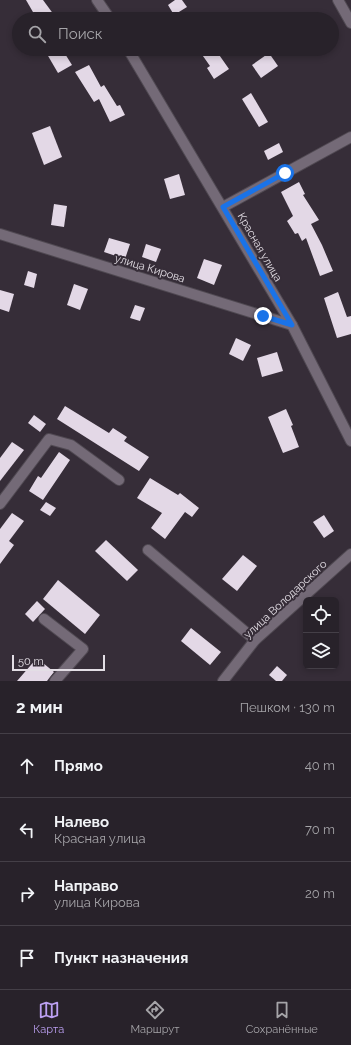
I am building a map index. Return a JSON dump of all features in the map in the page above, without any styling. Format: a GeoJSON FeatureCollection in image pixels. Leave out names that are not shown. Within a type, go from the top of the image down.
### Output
{"type":"FeatureCollection","features":[{"type":"Feature","properties":{"kind":"street"},"geometry":{"type":"LineString","coordinates":[[97,0],[105,12]]}},
{"type":"Feature","properties":{"kind":"street"},"geometry":{"type":"LineString","coordinates":[[338,0],[351,23]]}},
{"type":"Feature","properties":{"kind":"street","name":"Красная улица"},"geometry":{"type":"LineString","coordinates":[[132,56],[292,325],[351,441]]}},
{"type":"Feature","properties":{"kind":"street"},"geometry":{"type":"LineString","coordinates":[[223,207],[351,137]]}},
{"type":"Feature","properties":{"kind":"street","name":"улица Кирова"},"geometry":{"type":"LineString","coordinates":[[0,234],[292,325]]}},
{"type":"Feature","properties":{"kind":"street"},"geometry":{"type":"LineString","coordinates":[[0,504],[49,439],[72,444],[119,480]]}},
{"type":"Feature","properties":{"kind":"street"},"geometry":{"type":"LineString","coordinates":[[148,550],[256,640]]}},
{"type":"Feature","properties":{"kind":"street","name":"улица Володарского"},"geometry":{"type":"LineString","coordinates":[[223,681],[256,640],[351,554]]}},
{"type":"Feature","properties":{"kind":"street"},"geometry":{"type":"LineString","coordinates":[[44,619],[82,649],[55,681]]}},
{"type":"Feature","properties":{"kind":"building"},"geometry":{"type":"Polygon","coordinates":[[[26,0],[43,0],[52,12],[33,12],[26,0]]]}},
{"type":"Feature","properties":{"kind":"building"},"geometry":{"type":"Polygon","coordinates":[[[175,0],[182,0],[187,7],[179,12],[172,12],[168,5],[175,0]]]}},
{"type":"Feature","properties":{"kind":"building"},"geometry":{"type":"Polygon","coordinates":[[[48,56],[66,56],[72,65],[58,73],[48,56]]]}},
{"type":"Feature","properties":{"kind":"building"},"geometry":{"type":"Polygon","coordinates":[[[203,56],[220,56],[229,69],[214,79],[207,68],[210,66],[203,56]]]}},
{"type":"Feature","properties":{"kind":"building"},"geometry":{"type":"Polygon","coordinates":[[[265,56],[271,56],[278,66],[261,78],[252,65],[265,56]]]}},
{"type":"Feature","properties":{"kind":"building"},"geometry":{"type":"Polygon","coordinates":[[[89,65],[101,87],[104,85],[117,106],[120,105],[125,115],[110,122],[99,99],[94,102],[75,72],[89,65]]]}},
{"type":"Feature","properties":{"kind":"building"},"geometry":{"type":"Polygon","coordinates":[[[251,93],[268,122],[259,127],[242,99],[251,93]]]}},
{"type":"Feature","properties":{"kind":"building"},"geometry":{"type":"Polygon","coordinates":[[[50,126],[62,157],[44,165],[32,133],[50,126]]]}},
{"type":"Feature","properties":{"kind":"building"},"geometry":{"type":"Polygon","coordinates":[[[279,143],[283,152],[268,160],[264,151],[279,143]]]}},
{"type":"Feature","properties":{"kind":"building"},"geometry":{"type":"Polygon","coordinates":[[[179,174],[185,195],[170,199],[164,179],[179,174]]]}},
{"type":"Feature","properties":{"kind":"building"},"geometry":{"type":"Polygon","coordinates":[[[299,182],[305,194],[303,195],[319,220],[311,224],[333,271],[320,276],[306,238],[302,241],[298,233],[295,234],[287,221],[293,216],[281,192],[299,182]]]}},
{"type":"Feature","properties":{"kind":"building"},"geometry":{"type":"Polygon","coordinates":[[[54,204],[67,206],[64,227],[51,225],[54,204]]]}},
{"type":"Feature","properties":{"kind":"building"},"geometry":{"type":"Polygon","coordinates":[[[109,238],[130,244],[125,259],[104,252],[109,238]]]}},
{"type":"Feature","properties":{"kind":"building"},"geometry":{"type":"Polygon","coordinates":[[[146,244],[161,249],[156,262],[142,257],[146,244]]]}},
{"type":"Feature","properties":{"kind":"building"},"geometry":{"type":"Polygon","coordinates":[[[204,259],[222,265],[214,285],[197,278],[204,259]]]}},
{"type":"Feature","properties":{"kind":"building"},"geometry":{"type":"Polygon","coordinates":[[[28,271],[37,274],[34,288],[24,285],[28,271]]]}},
{"type":"Feature","properties":{"kind":"building"},"geometry":{"type":"Polygon","coordinates":[[[74,284],[88,289],[80,310],[67,305],[74,284]]]}},
{"type":"Feature","properties":{"kind":"building"},"geometry":{"type":"Polygon","coordinates":[[[0,290],[14,294],[9,312],[0,309],[0,290]]]}},
{"type":"Feature","properties":{"kind":"building"},"geometry":{"type":"Polygon","coordinates":[[[338,292],[347,317],[351,316],[351,334],[337,338],[324,298],[338,292]]]}},
{"type":"Feature","properties":{"kind":"building"},"geometry":{"type":"Polygon","coordinates":[[[135,305],[145,308],[140,321],[130,318],[135,305]]]}},
{"type":"Feature","properties":{"kind":"building"},"geometry":{"type":"Polygon","coordinates":[[[236,338],[251,345],[243,361],[229,354],[236,338]]]}},
{"type":"Feature","properties":{"kind":"building"},"geometry":{"type":"Polygon","coordinates":[[[277,352],[283,371],[262,377],[257,358],[277,352]]]}},
{"type":"Feature","properties":{"kind":"building"},"geometry":{"type":"Polygon","coordinates":[[[65,406],[109,433],[113,428],[127,437],[124,441],[149,457],[139,471],[57,419],[65,406]]]}},
{"type":"Feature","properties":{"kind":"building"},"geometry":{"type":"Polygon","coordinates":[[[286,409],[293,425],[291,426],[299,447],[283,453],[268,417],[286,409]]]}},
{"type":"Feature","properties":{"kind":"building"},"geometry":{"type":"Polygon","coordinates":[[[34,415],[46,424],[40,432],[28,423],[34,415]]]}},
{"type":"Feature","properties":{"kind":"building"},"geometry":{"type":"Polygon","coordinates":[[[12,442],[24,450],[0,481],[0,458],[12,442]]]}},
{"type":"Feature","properties":{"kind":"building"},"geometry":{"type":"Polygon","coordinates":[[[59,452],[70,460],[43,500],[29,491],[38,476],[41,478],[59,452]]]}},
{"type":"Feature","properties":{"kind":"building"},"geometry":{"type":"Polygon","coordinates":[[[150,478],[178,495],[180,493],[199,508],[192,517],[185,512],[165,539],[151,528],[162,513],[137,498],[150,478]]]}},
{"type":"Feature","properties":{"kind":"building"},"geometry":{"type":"Polygon","coordinates":[[[46,502],[56,508],[50,516],[40,510],[46,502]]]}},
{"type":"Feature","properties":{"kind":"building"},"geometry":{"type":"Polygon","coordinates":[[[12,513],[24,521],[9,541],[14,545],[0,564],[0,529],[12,513]]]}},
{"type":"Feature","properties":{"kind":"building"},"geometry":{"type":"Polygon","coordinates":[[[324,515],[334,531],[324,538],[313,522],[324,515]]]}},
{"type":"Feature","properties":{"kind":"building"},"geometry":{"type":"Polygon","coordinates":[[[106,540],[138,570],[127,581],[95,551],[106,540]]]}},
{"type":"Feature","properties":{"kind":"building"},"geometry":{"type":"Polygon","coordinates":[[[243,555],[257,566],[237,591],[222,579],[243,555]]]}},
{"type":"Feature","properties":{"kind":"building"},"geometry":{"type":"Polygon","coordinates":[[[58,580],[100,615],[85,634],[43,599],[58,580]]]}},
{"type":"Feature","properties":{"kind":"building"},"geometry":{"type":"Polygon","coordinates":[[[37,601],[45,609],[33,622],[25,614],[37,601]]]}},
{"type":"Feature","properties":{"kind":"building"},"geometry":{"type":"Polygon","coordinates":[[[191,628],[221,652],[210,665],[181,641],[191,628]]]}},
{"type":"Feature","properties":{"kind":"building"},"geometry":{"type":"Polygon","coordinates":[[[37,658],[54,672],[47,681],[17,681],[37,658]]]}},
{"type":"Feature","properties":{"kind":"building"},"geometry":{"type":"Polygon","coordinates":[[[277,666],[287,675],[282,681],[276,681],[269,675],[277,666]]]}},
{"type":"Feature","properties":{"kind":"route"},"geometry":{"type":"LineString","coordinates":[[263,316],[292,325],[223,207],[285,173]]}}]}
